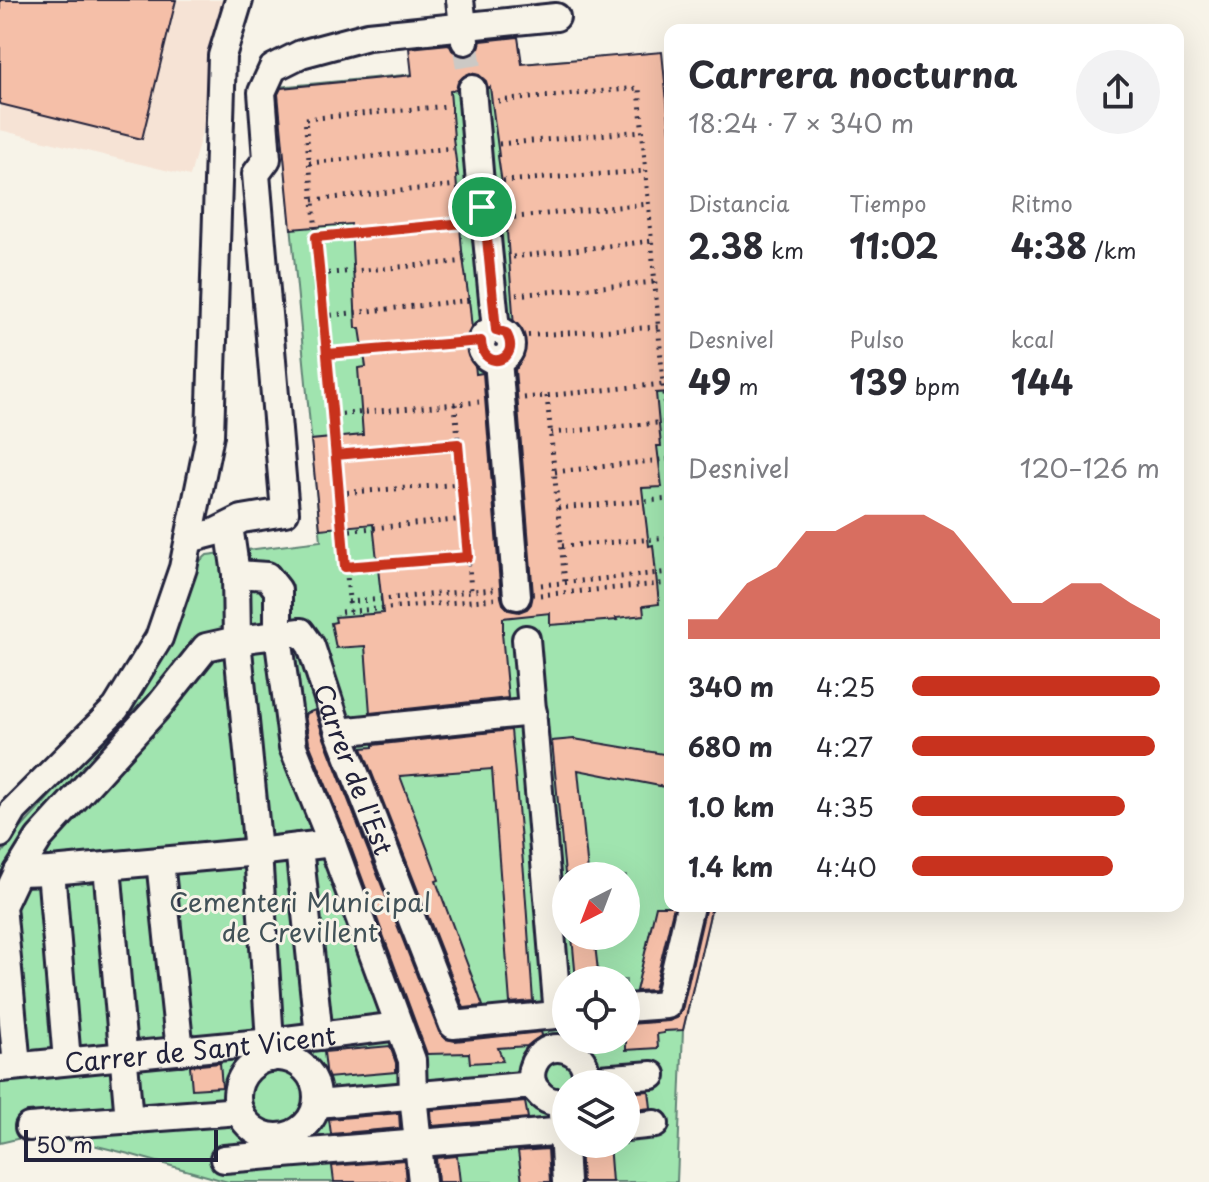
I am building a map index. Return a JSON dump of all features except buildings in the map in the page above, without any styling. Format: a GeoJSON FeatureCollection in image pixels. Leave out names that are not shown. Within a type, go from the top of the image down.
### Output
{"type":"FeatureCollection","features":[{"type":"Feature","properties":{"kind":"street"},"geometry":{"type":"LineString","coordinates":[[0,834],[14,810],[116,708],[159,638],[183,568],[210,435],[222,56],[239,0]]}},
{"type":"Feature","properties":{"kind":"street"},"geometry":{"type":"LineString","coordinates":[[460,0],[464,34]]}},
{"type":"Feature","properties":{"kind":"street"},"geometry":{"type":"LineString","coordinates":[[189,539],[216,532],[242,519],[285,512],[256,174],[267,159],[262,92],[273,68],[301,54],[368,36],[464,34],[556,17]]}},
{"type":"Feature","properties":{"kind":"street"},"geometry":{"type":"LineString","coordinates":[[472,89],[517,596]]}},
{"type":"Feature","properties":{"kind":"street"},"geometry":{"type":"LineString","coordinates":[[229,526],[236,574],[237,640],[258,852],[271,1050],[241,1079],[237,1091],[238,1104],[242,1117],[251,1127],[290,1144]]}},
{"type":"Feature","properties":{"kind":"street"},"geometry":{"type":"LineString","coordinates":[[236,574],[267,576],[278,590],[278,635],[293,747],[412,1060],[422,1182]]}},
{"type":"Feature","properties":{"kind":"street","name":"Carrer de l'Est"},"geometry":{"type":"LineString","coordinates":[[278,635],[301,632],[311,646],[339,732],[453,1025],[552,1015]]}},
{"type":"Feature","properties":{"kind":"street"},"geometry":{"type":"LineString","coordinates":[[8,1067],[2,906],[39,838],[159,706],[206,647],[278,635]]}},
{"type":"Feature","properties":{"kind":"street"},"geometry":{"type":"LineString","coordinates":[[526,639],[557,966]]}},
{"type":"Feature","properties":{"kind":"street"},"geometry":{"type":"LineString","coordinates":[[339,732],[533,712]]}},
{"type":"Feature","properties":{"kind":"street"},"geometry":{"type":"LineString","coordinates":[[18,872],[332,843]]}},
{"type":"Feature","properties":{"kind":"street"},"geometry":{"type":"LineString","coordinates":[[299,847],[319,1036]]}},
{"type":"Feature","properties":{"kind":"street"},"geometry":{"type":"LineString","coordinates":[[160,861],[180,1051]]}},
{"type":"Feature","properties":{"kind":"street"},"geometry":{"type":"LineString","coordinates":[[107,866],[129,1120]]}},
{"type":"Feature","properties":{"kind":"street"},"geometry":{"type":"LineString","coordinates":[[51,871],[67,1061]]}},
{"type":"Feature","properties":{"kind":"street"},"geometry":{"type":"LineString","coordinates":[[640,1007],[667,1005],[689,912]]}},
{"type":"Feature","properties":{"kind":"street","name":"Carrer de Sant Vicent"},"geometry":{"type":"LineString","coordinates":[[8,1067],[180,1051],[271,1050],[319,1036],[399,1026]]}},
{"type":"Feature","properties":{"kind":"street"},"geometry":{"type":"LineString","coordinates":[[552,1100],[544,1098],[533,1085],[531,1075],[537,1059],[544,1052],[561,1048],[578,1055],[586,1070]]}},
{"type":"Feature","properties":{"kind":"street"},"geometry":{"type":"LineString","coordinates":[[271,1050],[298,1063],[315,1083],[317,1104],[309,1121],[290,1144]]}},
{"type":"Feature","properties":{"kind":"street"},"geometry":{"type":"LineString","coordinates":[[640,1076],[652,1075]]}},
{"type":"Feature","properties":{"kind":"street"},"geometry":{"type":"LineString","coordinates":[[317,1104],[533,1085]]}},
{"type":"Feature","properties":{"kind":"street"},"geometry":{"type":"LineString","coordinates":[[29,1127],[240,1111]]}},
{"type":"Feature","properties":{"kind":"street"},"geometry":{"type":"LineString","coordinates":[[640,1126],[655,1124]]}},
{"type":"Feature","properties":{"kind":"street"},"geometry":{"type":"LineString","coordinates":[[224,1159],[290,1144],[419,1143],[552,1133]]}},
{"type":"Feature","properties":{"kind":"street"},"geometry":{"type":"LineString","coordinates":[[566,1158],[566,1182]]}},
{"type":"Feature","properties":{"kind":"path"},"geometry":{"type":"LineString","coordinates":[[639,88],[664,390]]}},
{"type":"Feature","properties":{"kind":"path"},"geometry":{"type":"LineString","coordinates":[[305,119],[350,612]]}},
{"type":"Feature","properties":{"kind":"path"},"geometry":{"type":"LineString","coordinates":[[316,237],[648,204]]}},
{"type":"Feature","properties":{"kind":"path"},"geometry":{"type":"LineString","coordinates":[[327,354],[658,327]]}},
{"type":"Feature","properties":{"kind":"path"},"geometry":{"type":"LineString","coordinates":[[547,396],[565,583]]}},
{"type":"Feature","properties":{"kind":"path"},"geometry":{"type":"LineString","coordinates":[[455,404],[471,590]]}},
{"type":"Feature","properties":{"kind":"path"},"geometry":{"type":"LineString","coordinates":[[551,433],[664,422]]}},
{"type":"Feature","properties":{"kind":"path"},"geometry":{"type":"LineString","coordinates":[[336,455],[458,444]]}},
{"type":"Feature","properties":{"kind":"path"},"geometry":{"type":"LineString","coordinates":[[555,472],[664,460]]}},
{"type":"Feature","properties":{"kind":"path"},"geometry":{"type":"LineString","coordinates":[[339,493],[462,484]]}},
{"type":"Feature","properties":{"kind":"path"},"geometry":{"type":"LineString","coordinates":[[558,508],[664,499]]}},
{"type":"Feature","properties":{"kind":"path"},"geometry":{"type":"LineString","coordinates":[[342,531],[465,519]]}},
{"type":"Feature","properties":{"kind":"path"},"geometry":{"type":"LineString","coordinates":[[562,546],[664,538]]}},
{"type":"Feature","properties":{"kind":"path"},"geometry":{"type":"LineString","coordinates":[[345,567],[468,557]]}},
{"type":"Feature","properties":{"kind":"shaded area"},"geometry":{"type":"Polygon","coordinates":[[[0,0],[238,0],[190,176],[0,130],[0,0]]]}},
{"type":"Feature","properties":{"kind":"green space","name":"Cementeri Municipal de Crevillent"},"geometry":{"type":"Polygon","coordinates":[[[639,55],[664,118],[664,912],[711,912],[683,1030],[677,1182],[228,1182],[77,1141],[25,1137],[0,1143],[0,856],[15,835],[143,693],[191,588],[198,563],[207,555],[321,541],[278,87],[639,55]]]}},
{"type":"Feature","properties":{"kind":"tunnel"},"geometry":{"type":"LineString","coordinates":[[465,41],[472,89]]}},
{"type":"Feature","properties":{"kind":"route"},"geometry":{"type":"LineString","coordinates":[[482,207],[492,209],[495,215],[492,225],[486,228],[496,330],[506,333],[511,342],[507,356],[498,360],[488,358],[482,351],[481,341],[327,354],[336,455],[458,444],[468,557],[345,567],[316,237],[474,222],[474,214],[482,207]]}}]}
